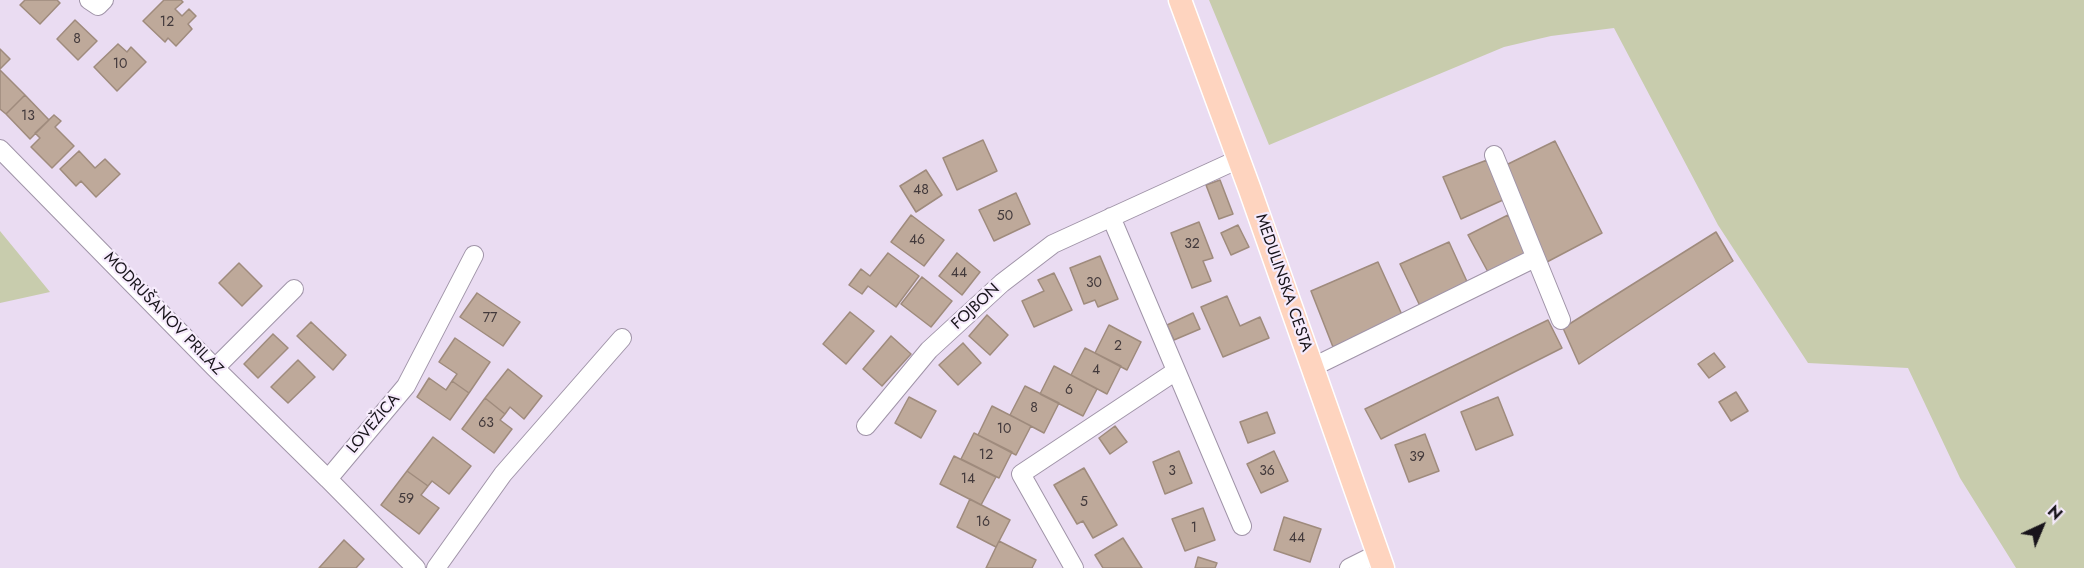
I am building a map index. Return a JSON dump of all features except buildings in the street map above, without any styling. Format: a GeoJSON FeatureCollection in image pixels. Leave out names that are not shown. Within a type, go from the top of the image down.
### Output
{"type":"FeatureCollection","features":[{"type":"Feature","properties":{"kind":"main road","name":"MEDULINSKA CESTA"},"geometry":{"type":"LineString","coordinates":[[1180,0],[1239,159],[1380,561]]}},
{"type":"Feature","properties":{"kind":"street"},"geometry":{"type":"LineString","coordinates":[[89,0],[98,6],[104,0]]}},
{"type":"Feature","properties":{"kind":"street","name":"MODRUŠANOV PRILAZ"},"geometry":{"type":"LineString","coordinates":[[0,148],[215,368],[328,479]]}},
{"type":"Feature","properties":{"kind":"street"},"geometry":{"type":"LineString","coordinates":[[1494,155],[1561,320]]}},
{"type":"Feature","properties":{"kind":"street","name":"FOJBON"},"geometry":{"type":"LineString","coordinates":[[866,426],[929,350],[1002,283],[1053,244],[1239,159]]}},
{"type":"Feature","properties":{"kind":"street"},"geometry":{"type":"LineString","coordinates":[[1111,217],[1242,526]]}},
{"type":"Feature","properties":{"kind":"street","name":"LOVEŽICA"},"geometry":{"type":"LineString","coordinates":[[328,479],[406,386],[474,255]]}},
{"type":"Feature","properties":{"kind":"street"},"geometry":{"type":"LineString","coordinates":[[1313,367],[1535,258]]}},
{"type":"Feature","properties":{"kind":"street"},"geometry":{"type":"LineString","coordinates":[[215,368],[294,289]]}},
{"type":"Feature","properties":{"kind":"street"},"geometry":{"type":"LineString","coordinates":[[436,568],[503,474],[622,338]]}},
{"type":"Feature","properties":{"kind":"street"},"geometry":{"type":"LineString","coordinates":[[1074,568],[1021,474],[1176,371]]}},
{"type":"Feature","properties":{"kind":"street"},"geometry":{"type":"LineString","coordinates":[[328,479],[417,568]]}},
{"type":"Feature","properties":{"kind":"street"},"geometry":{"type":"LineString","coordinates":[[1349,568],[1380,561]]}},
{"type":"Feature","properties":{"kind":"green space"},"geometry":{"type":"Polygon","coordinates":[[[1209,0],[2084,0],[2084,568],[2016,568],[1960,478],[1908,368],[1808,363],[1718,225],[1614,28],[1551,36],[1504,47],[1269,145],[1209,0]]]}},
{"type":"Feature","properties":{"kind":"green space"},"geometry":{"type":"Polygon","coordinates":[[[0,231],[50,292],[0,303],[0,231]]]}}]}
